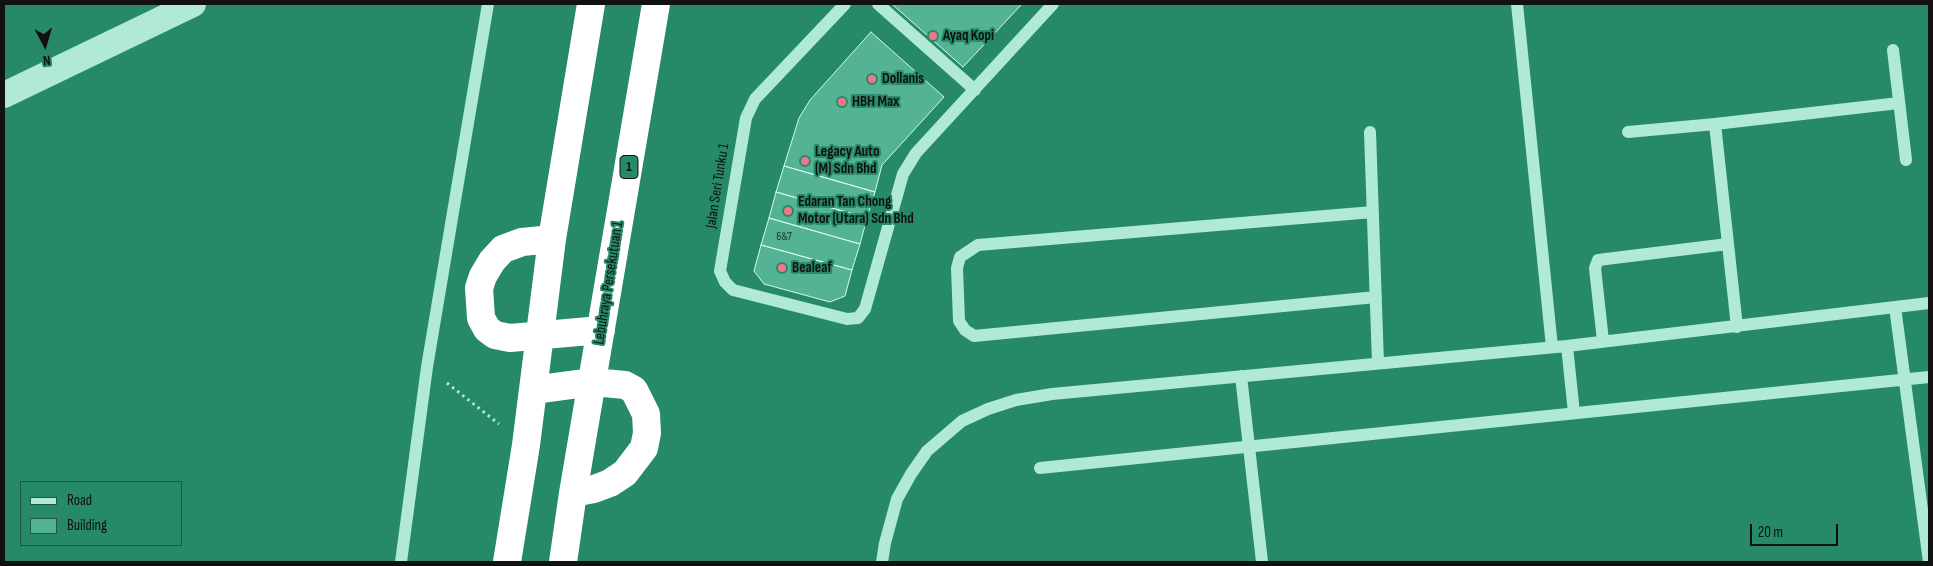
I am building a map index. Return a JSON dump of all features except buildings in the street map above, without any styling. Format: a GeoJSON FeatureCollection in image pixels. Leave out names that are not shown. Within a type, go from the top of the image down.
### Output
{"type":"FeatureCollection","features":[{"type":"Feature","properties":{"kind":"highway"},"geometry":{"type":"LineString","coordinates":[[507,562],[526,445],[552,239],[591,4]]}},
{"type":"Feature","properties":{"kind":"highway","name":"Lebuhraya Persekutuan 1"},"geometry":{"type":"LineString","coordinates":[[563,562],[656,4]]}},
{"type":"Feature","properties":{"kind":"highway"},"geometry":{"type":"LineString","coordinates":[[552,239],[522,242],[503,249],[482,276],[479,288],[481,318],[487,329],[495,335],[510,338],[540,337],[601,330]]}},
{"type":"Feature","properties":{"kind":"highway"},"geometry":{"type":"LineString","coordinates":[[533,390],[593,382],[625,385],[634,390],[646,414],[647,432],[644,448],[625,474],[610,483],[573,493]]}},
{"type":"Feature","properties":{"kind":"street"},"geometry":{"type":"LineString","coordinates":[[4,95],[193,4]]}},
{"type":"Feature","properties":{"kind":"lane"},"geometry":{"type":"LineString","coordinates":[[401,562],[427,367],[488,4]]}},
{"type":"Feature","properties":{"kind":"lane","name":"Jalan Seri Tunku 1"},"geometry":{"type":"LineString","coordinates":[[845,4],[755,99],[746,118],[720,271],[725,282],[733,290],[847,319],[858,318],[865,309],[903,174],[916,153],[975,90]]}},
{"type":"Feature","properties":{"kind":"lane"},"geometry":{"type":"LineString","coordinates":[[878,4],[975,90],[1053,4]]}},
{"type":"Feature","properties":{"kind":"lane"},"geometry":{"type":"LineString","coordinates":[[1517,4],[1552,347]]}},
{"type":"Feature","properties":{"kind":"lane"},"geometry":{"type":"LineString","coordinates":[[1893,50],[1906,160]]}},
{"type":"Feature","properties":{"kind":"lane"},"geometry":{"type":"LineString","coordinates":[[1628,132],[1899,104]]}},
{"type":"Feature","properties":{"kind":"lane"},"geometry":{"type":"LineString","coordinates":[[1715,124],[1737,327]]}},
{"type":"Feature","properties":{"kind":"lane"},"geometry":{"type":"LineString","coordinates":[[1370,132],[1378,362]]}},
{"type":"Feature","properties":{"kind":"lane"},"geometry":{"type":"LineString","coordinates":[[1373,212],[978,245],[960,257],[957,268],[959,321],[965,330],[974,336],[1376,297]]}},
{"type":"Feature","properties":{"kind":"lane"},"geometry":{"type":"LineString","coordinates":[[1604,341],[1595,268],[1598,260],[1728,244]]}},
{"type":"Feature","properties":{"kind":"lane"},"geometry":{"type":"LineString","coordinates":[[882,562],[890,520],[897,499],[927,451],[962,421],[1016,400],[1052,394],[1378,362],[1567,346],[1929,303]]}},
{"type":"Feature","properties":{"kind":"lane"},"geometry":{"type":"LineString","coordinates":[[1895,307],[1928,562]]}},
{"type":"Feature","properties":{"kind":"lane"},"geometry":{"type":"LineString","coordinates":[[1567,346],[1574,413]]}},
{"type":"Feature","properties":{"kind":"lane"},"geometry":{"type":"LineString","coordinates":[[1241,376],[1262,562]]}},
{"type":"Feature","properties":{"kind":"lane"},"geometry":{"type":"LineString","coordinates":[[1040,468],[1929,377]]}},
{"type":"Feature","properties":{"kind":"path"},"geometry":{"type":"LineString","coordinates":[[427,367],[526,445]]}},
{"type":"Feature","properties":{"kind":"place","name":"Ayaq Kopi"},"geometry":{"type":"Point","coordinates":[933,36]}},
{"type":"Feature","properties":{"kind":"place","name":"Dollanis"},"geometry":{"type":"Point","coordinates":[872,79]}},
{"type":"Feature","properties":{"kind":"place","name":"HBH Max"},"geometry":{"type":"Point","coordinates":[842,102]}},
{"type":"Feature","properties":{"kind":"place","name":"Legacy Auto (M) Sdn Bhd"},"geometry":{"type":"Point","coordinates":[805,161]}},
{"type":"Feature","properties":{"kind":"place","name":"Edaran Tan Chong Motor (Utara) Sdn Bhd"},"geometry":{"type":"Point","coordinates":[788,211]}},
{"type":"Feature","properties":{"kind":"place","name":"Bealeaf"},"geometry":{"type":"Point","coordinates":[782,268]}}]}
